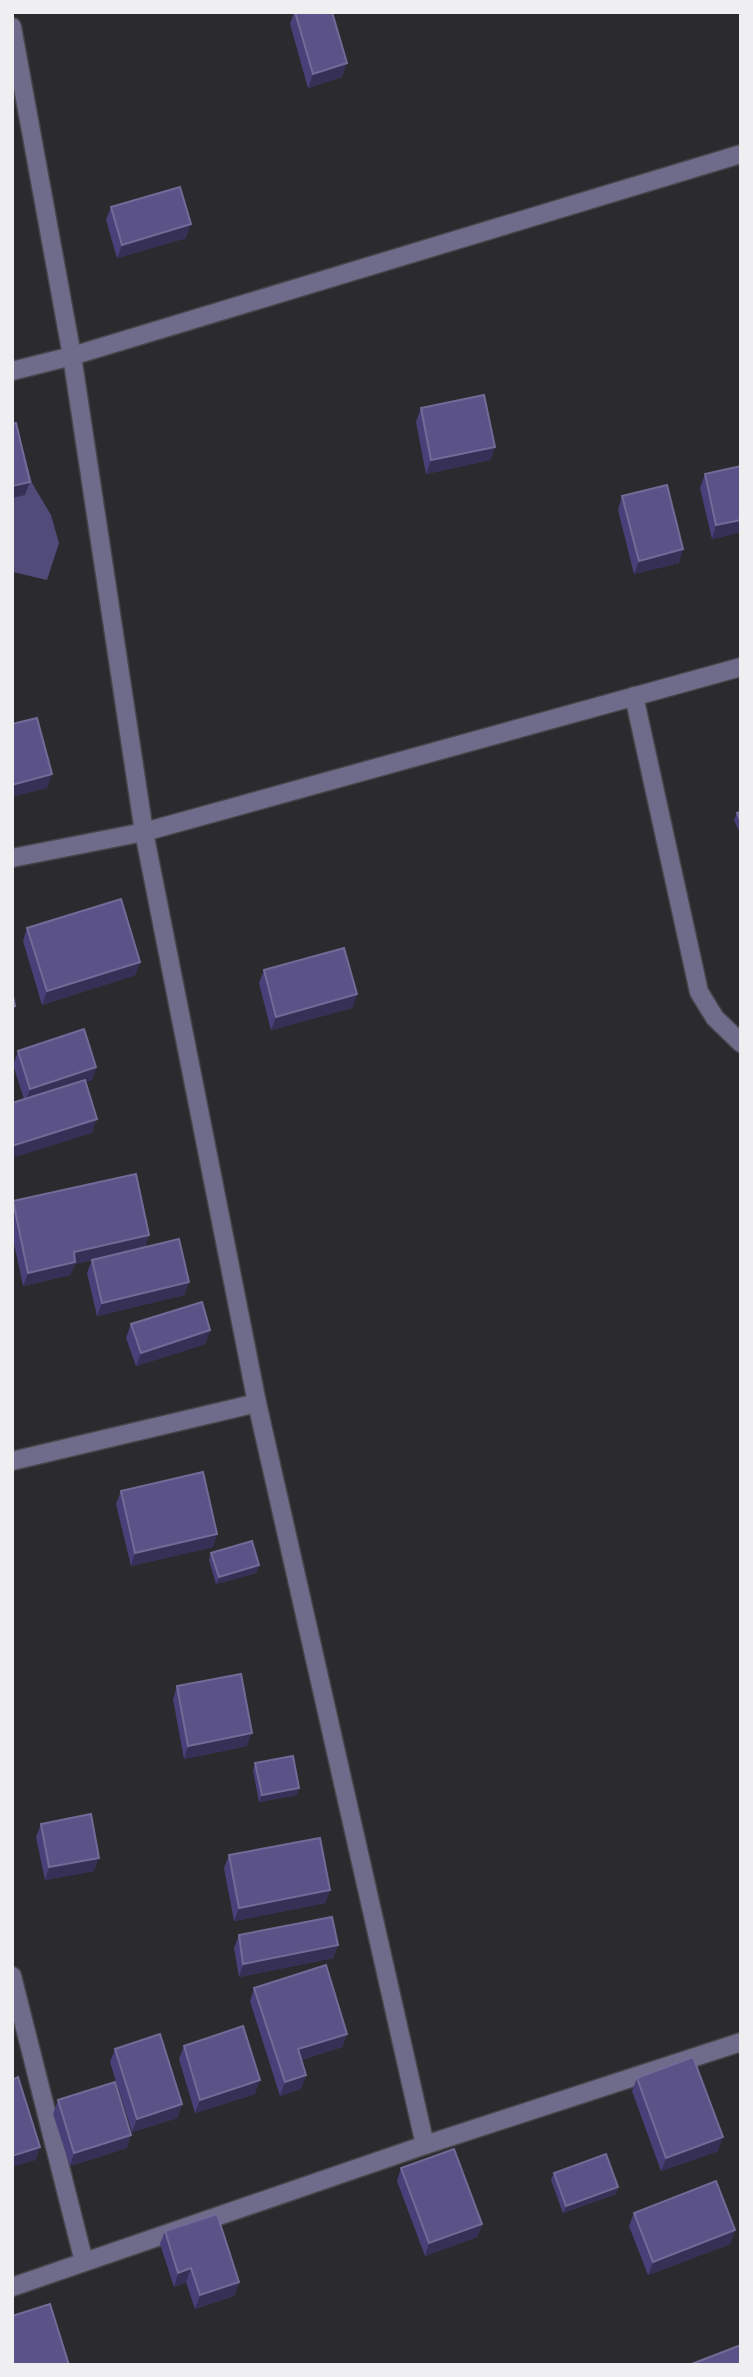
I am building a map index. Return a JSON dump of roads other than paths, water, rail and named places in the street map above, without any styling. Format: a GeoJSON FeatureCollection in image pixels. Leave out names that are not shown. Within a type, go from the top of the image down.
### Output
{"type":"FeatureCollection","features":[{"type":"Feature","properties":{"kind":"street"},"geometry":{"type":"LineString","coordinates":[[12,27],[72,356],[144,832],[257,1403],[425,2145]]}},
{"type":"Feature","properties":{"kind":"street"},"geometry":{"type":"LineString","coordinates":[[12,371],[72,356],[741,155]]}},
{"type":"Feature","properties":{"kind":"street"},"geometry":{"type":"LineString","coordinates":[[12,858],[144,832],[741,667]]}},
{"type":"Feature","properties":{"kind":"street"},"geometry":{"type":"LineString","coordinates":[[634,696],[699,992],[715,1018],[741,1043]]}},
{"type":"Feature","properties":{"kind":"street"},"geometry":{"type":"LineString","coordinates":[[12,1461],[257,1403]]}},
{"type":"Feature","properties":{"kind":"street"},"geometry":{"type":"LineString","coordinates":[[12,1976],[84,2262]]}},
{"type":"Feature","properties":{"kind":"street"},"geometry":{"type":"LineString","coordinates":[[12,2287],[425,2145],[741,2042]]}}]}
